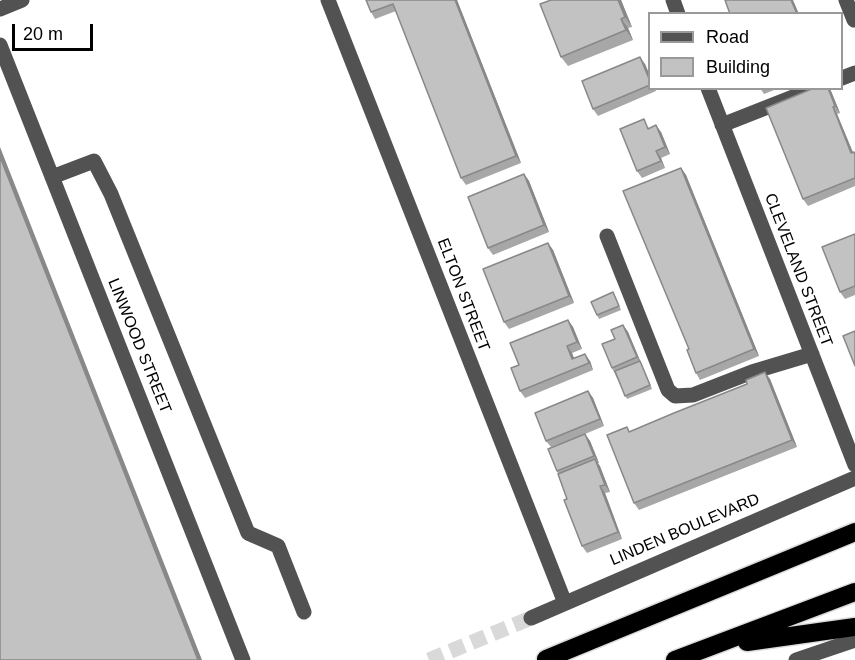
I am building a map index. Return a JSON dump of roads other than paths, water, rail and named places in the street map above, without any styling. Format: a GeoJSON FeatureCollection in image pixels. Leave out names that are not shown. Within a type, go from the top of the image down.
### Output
{"type":"FeatureCollection","features":[{"type":"Feature","properties":{"kind":"highway"},"geometry":{"type":"LineString","coordinates":[[546,659],[855,532]]}},
{"type":"Feature","properties":{"kind":"highway"},"geometry":{"type":"LineString","coordinates":[[675,660],[716,647],[855,592]]}},
{"type":"Feature","properties":{"kind":"highway"},"geometry":{"type":"LineString","coordinates":[[716,647],[855,627]]}},
{"type":"Feature","properties":{"kind":"street"},"geometry":{"type":"LineString","coordinates":[[0,9],[22,0]]}},
{"type":"Feature","properties":{"kind":"street","name":"ELTON STREET"},"geometry":{"type":"LineString","coordinates":[[328,0],[565,603]]}},
{"type":"Feature","properties":{"kind":"street"},"geometry":{"type":"LineString","coordinates":[[846,0],[855,21]]}},
{"type":"Feature","properties":{"kind":"street","name":"LINWOOD STREET"},"geometry":{"type":"LineString","coordinates":[[0,45],[243,660]]}},
{"type":"Feature","properties":{"kind":"street","name":"CLEVELAND STREET"},"geometry":{"type":"LineString","coordinates":[[709,90],[855,465]]}},
{"type":"Feature","properties":{"kind":"street"},"geometry":{"type":"LineString","coordinates":[[722,125],[811,90]]}},
{"type":"Feature","properties":{"kind":"street"},"geometry":{"type":"LineString","coordinates":[[52,177],[94,161],[111,194],[248,532],[278,546],[304,612]]}},
{"type":"Feature","properties":{"kind":"street"},"geometry":{"type":"LineString","coordinates":[[607,236],[668,390],[675,396],[693,395],[752,372],[812,354]]}},
{"type":"Feature","properties":{"kind":"street","name":"LINDEN BOULEVARD"},"geometry":{"type":"LineString","coordinates":[[531,618],[855,478]]}},
{"type":"Feature","properties":{"kind":"street"},"geometry":{"type":"LineString","coordinates":[[796,660],[855,640]]}},
{"type":"Feature","properties":{"kind":"tunnel"},"geometry":{"type":"LineString","coordinates":[[429,660],[531,618]]}}]}
